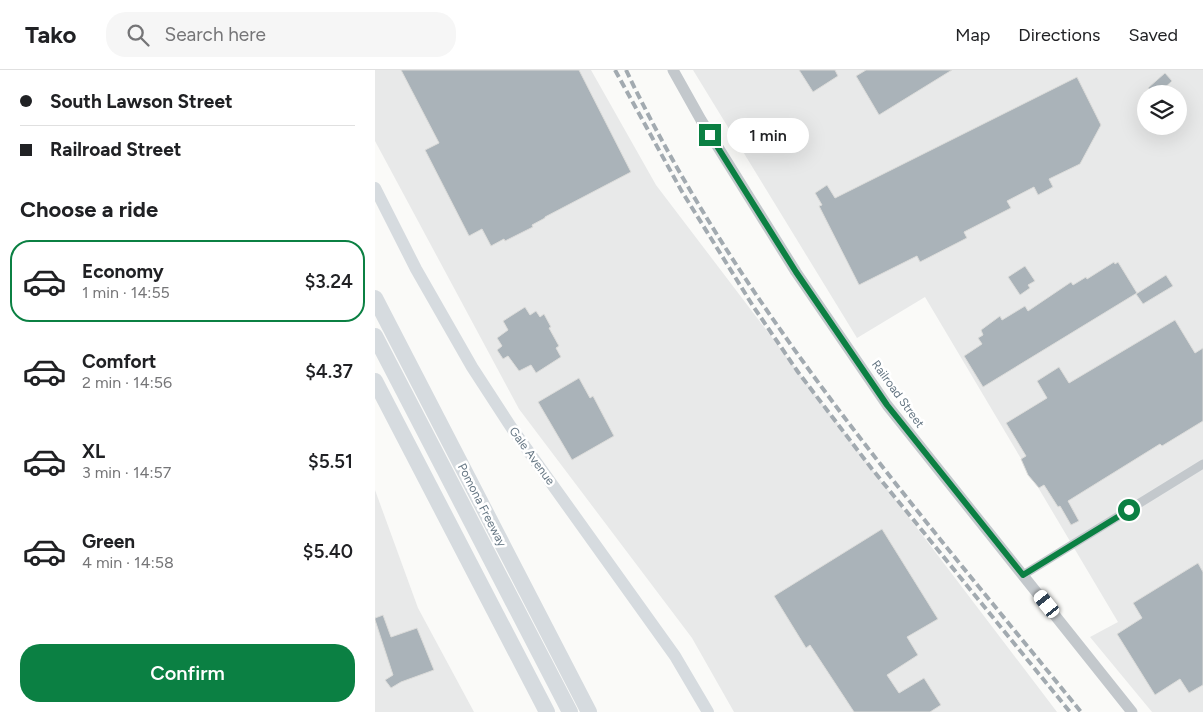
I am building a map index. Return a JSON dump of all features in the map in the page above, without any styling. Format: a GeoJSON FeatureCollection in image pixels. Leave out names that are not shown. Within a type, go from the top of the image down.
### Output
{"type":"FeatureCollection","features":[{"type":"Feature","properties":{"kind":"highway","name":"Pomona Freeway"},"geometry":{"type":"LineString","coordinates":[[375,298],[589,712]]}},
{"type":"Feature","properties":{"kind":"highway"},"geometry":{"type":"LineString","coordinates":[[375,336],[570,712]]}},
{"type":"Feature","properties":{"kind":"highway"},"geometry":{"type":"LineString","coordinates":[[375,353],[560,712]]}},
{"type":"Feature","properties":{"kind":"highway"},"geometry":{"type":"LineString","coordinates":[[375,381],[547,712]]}},
{"type":"Feature","properties":{"kind":"main road","name":"Gale Avenue"},"geometry":{"type":"LineString","coordinates":[[375,188],[419,276],[477,375],[511,427],[675,656],[708,712]]}},
{"type":"Feature","properties":{"kind":"street","name":"Railroad Street"},"geometry":{"type":"LineString","coordinates":[[673,70],[701,120],[796,272],[887,405],[1133,712]]}},
{"type":"Feature","properties":{"kind":"street"},"geometry":{"type":"LineString","coordinates":[[1023,575],[1203,464]]}},
{"type":"Feature","properties":{"kind":"shaded area"},"geometry":{"type":"Polygon","coordinates":[[[375,70],[591,70],[656,185],[1057,712],[734,712],[692,638],[519,409],[375,141],[375,70]]]}},
{"type":"Feature","properties":{"kind":"shaded area"},"geometry":{"type":"Polygon","coordinates":[[[693,70],[1203,70],[1203,712],[1152,712],[1090,637],[1118,622],[925,297],[857,338],[693,70]]]}},
{"type":"Feature","properties":{"kind":"shaded area"},"geometry":{"type":"Polygon","coordinates":[[[375,490],[418,608],[474,712],[375,712],[375,490]]]}},
{"type":"Feature","properties":{"kind":"building"},"geometry":{"type":"Polygon","coordinates":[[[401,70],[579,70],[631,172],[545,217],[532,225],[533,227],[491,246],[482,229],[469,236],[425,150],[439,143],[401,70]]]}},
{"type":"Feature","properties":{"kind":"building"},"geometry":{"type":"Polygon","coordinates":[[[799,70],[835,70],[838,76],[813,92],[799,70]]]}},
{"type":"Feature","properties":{"kind":"building"},"geometry":{"type":"Polygon","coordinates":[[[866,70],[952,70],[879,115],[856,76],[866,70]]]}},
{"type":"Feature","properties":{"kind":"building"},"geometry":{"type":"Polygon","coordinates":[[[1165,73],[1172,81],[1168,85],[1151,85],[1165,73]]]}},
{"type":"Feature","properties":{"kind":"building"},"geometry":{"type":"Polygon","coordinates":[[[1077,77],[1101,125],[1080,164],[1049,179],[1053,187],[1038,195],[1034,187],[1007,201],[1011,208],[964,232],[967,238],[920,262],[917,256],[859,285],[819,206],[822,205],[815,193],[827,185],[835,198],[1077,77]]]}},
{"type":"Feature","properties":{"kind":"building"},"geometry":{"type":"Polygon","coordinates":[[[1114,262],[1115,264],[1118,262],[1137,293],[983,387],[964,356],[982,344],[978,338],[983,335],[981,330],[1000,316],[1002,320],[1025,306],[1028,311],[1071,282],[1073,285],[1086,277],[1087,279],[1114,262]]]}},
{"type":"Feature","properties":{"kind":"building"},"geometry":{"type":"Polygon","coordinates":[[[1025,266],[1035,281],[1028,285],[1030,288],[1020,295],[1008,277],[1025,266]]]}},
{"type":"Feature","properties":{"kind":"building"},"geometry":{"type":"Polygon","coordinates":[[[1166,275],[1173,286],[1143,304],[1136,294],[1166,275]]]}},
{"type":"Feature","properties":{"kind":"building"},"geometry":{"type":"Polygon","coordinates":[[[525,307],[530,315],[536,311],[540,317],[544,314],[559,346],[556,348],[561,357],[536,373],[531,365],[519,371],[508,356],[503,359],[497,350],[502,346],[497,338],[508,330],[503,321],[525,307]]]}},
{"type":"Feature","properties":{"kind":"building"},"geometry":{"type":"Polygon","coordinates":[[[1175,320],[1195,353],[1203,348],[1203,421],[1162,446],[1160,444],[1068,501],[1079,521],[1071,525],[1060,506],[1058,507],[1044,485],[1039,488],[1028,475],[1021,459],[1026,456],[1006,423],[1047,398],[1037,381],[1059,367],[1069,383],[1175,320]]]}},
{"type":"Feature","properties":{"kind":"building"},"geometry":{"type":"Polygon","coordinates":[[[579,378],[590,398],[593,396],[614,436],[572,460],[538,402],[579,378]]]}},
{"type":"Feature","properties":{"kind":"building"},"geometry":{"type":"Polygon","coordinates":[[[882,529],[938,619],[907,637],[918,655],[887,675],[899,693],[924,678],[941,705],[930,712],[854,712],[810,645],[806,648],[774,596],[882,529]]]}},
{"type":"Feature","properties":{"kind":"building"},"geometry":{"type":"Polygon","coordinates":[[[1198,563],[1203,572],[1203,685],[1189,693],[1180,679],[1155,695],[1117,634],[1142,618],[1133,603],[1198,563]]]}},
{"type":"Feature","properties":{"kind":"building"},"geometry":{"type":"Polygon","coordinates":[[[383,615],[391,637],[417,628],[434,670],[401,682],[391,688],[385,680],[393,675],[375,620],[375,618],[383,615]]]}},
{"type":"Feature","properties":{"kind":"railway"},"geometry":{"type":"LineString","coordinates":[[615,70],[681,190],[753,306],[798,372],[872,469],[1070,712]]}},
{"type":"Feature","properties":{"kind":"railway"},"geometry":{"type":"LineString","coordinates":[[626,70],[672,158],[722,242],[777,324],[834,404],[895,482],[1081,712]]}},
{"type":"Feature","properties":{"kind":"route"},"geometry":{"type":"LineString","coordinates":[[710,135],[796,272],[887,405],[1023,575],[1129,510]]}}]}
